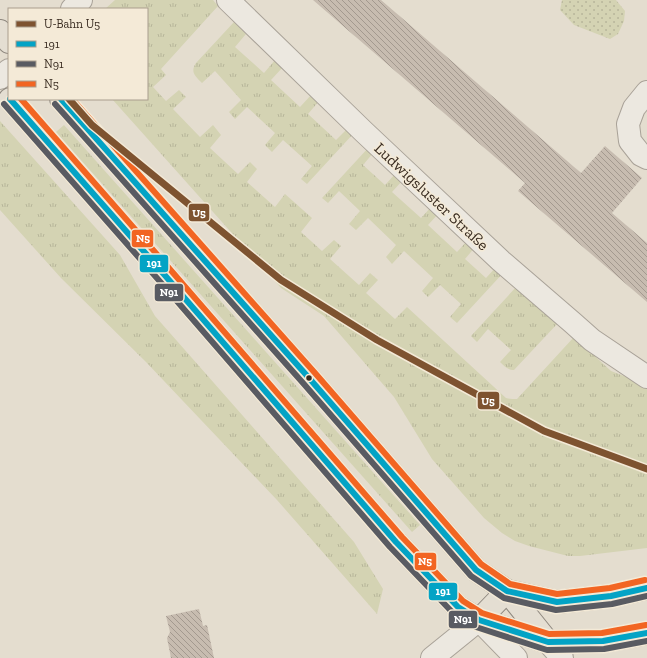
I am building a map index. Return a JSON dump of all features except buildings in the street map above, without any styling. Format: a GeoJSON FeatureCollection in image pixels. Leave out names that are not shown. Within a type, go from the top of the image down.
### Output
{"type":"FeatureCollection","features":[{"type":"Feature","properties":{"kind":"main road"},"geometry":{"type":"LineString","coordinates":[[0,32],[8,41]]}},
{"type":"Feature","properties":{"kind":"main road"},"geometry":{"type":"LineString","coordinates":[[0,88],[8,98]]}},
{"type":"Feature","properties":{"kind":"main road"},"geometry":{"type":"LineString","coordinates":[[10,100],[157,266],[396,542],[458,607],[479,620],[555,650],[647,633]]}},
{"type":"Feature","properties":{"kind":"main road"},"geometry":{"type":"LineString","coordinates":[[62,100],[335,407],[476,570],[507,591],[555,650]]}},
{"type":"Feature","properties":{"kind":"main road"},"geometry":{"type":"LineString","coordinates":[[507,591],[557,602],[611,596],[647,588]]}},
{"type":"Feature","properties":{"kind":"main road"},"geometry":{"type":"LineString","coordinates":[[479,620],[507,591]]}},
{"type":"Feature","properties":{"kind":"street"},"geometry":{"type":"LineString","coordinates":[[73,8],[81,0]]}},
{"type":"Feature","properties":{"kind":"street","name":"Ludwigsluster Straße"},"geometry":{"type":"LineString","coordinates":[[228,0],[364,132],[501,261],[592,340],[647,377]]}},
{"type":"Feature","properties":{"kind":"street"},"geometry":{"type":"LineString","coordinates":[[0,78],[8,71]]}},
{"type":"Feature","properties":{"kind":"street"},"geometry":{"type":"LineString","coordinates":[[647,92],[634,108],[628,124],[630,141],[641,155],[647,158]]}},
{"type":"Feature","properties":{"kind":"street"},"geometry":{"type":"LineString","coordinates":[[432,658],[479,620],[516,658]]}},
{"type":"Feature","properties":{"kind":"green space"},"geometry":{"type":"Polygon","coordinates":[[[115,0],[213,0],[218,6],[161,69],[166,75],[153,87],[166,101],[179,90],[186,97],[173,109],[200,137],[213,125],[221,135],[210,148],[238,174],[250,162],[257,169],[247,182],[275,207],[285,194],[312,218],[301,232],[322,251],[334,240],[341,246],[330,259],[359,285],[370,273],[378,280],[366,293],[395,319],[407,307],[506,398],[517,399],[574,337],[611,371],[647,385],[647,548],[580,556],[568,556],[515,541],[502,533],[484,518],[432,459],[394,397],[324,316],[281,288],[113,100],[148,100],[148,8],[106,8],[115,0]]]}},
{"type":"Feature","properties":{"kind":"green space"},"geometry":{"type":"Polygon","coordinates":[[[562,0],[616,0],[625,11],[624,21],[618,34],[610,39],[574,25],[560,10],[562,0]]]}},
{"type":"Feature","properties":{"kind":"green space"},"geometry":{"type":"Polygon","coordinates":[[[234,22],[246,34],[235,47],[264,73],[275,60],[283,67],[271,80],[300,107],[312,94],[319,101],[308,114],[336,140],[348,128],[354,133],[307,184],[301,179],[312,166],[283,140],[272,152],[265,145],[275,133],[247,107],[235,119],[229,112],[241,100],[215,71],[202,83],[194,74],[193,69],[196,63],[234,22]]]}},
{"type":"Feature","properties":{"kind":"green space"},"geometry":{"type":"Polygon","coordinates":[[[0,121],[120,255],[155,316],[354,542],[383,589],[377,614],[277,500],[146,362],[61,278],[0,210],[0,121]]]}},
{"type":"Feature","properties":{"kind":"green space"},"geometry":{"type":"Polygon","coordinates":[[[64,125],[420,525],[412,532],[56,132],[64,125]]]}},
{"type":"Feature","properties":{"kind":"green space"},"geometry":{"type":"Polygon","coordinates":[[[369,147],[374,152],[363,165],[385,185],[396,173],[403,180],[392,192],[421,218],[432,206],[440,212],[428,225],[457,252],[468,240],[476,246],[465,259],[486,278],[497,266],[504,272],[457,323],[450,317],[461,304],[440,285],[428,297],[422,291],[433,278],[404,251],[392,264],[386,257],[396,245],[368,218],[356,230],[349,224],[360,211],[339,191],[328,203],[322,198],[369,147]]]}},
{"type":"Feature","properties":{"kind":"green space"},"geometry":{"type":"Polygon","coordinates":[[[518,285],[558,323],[514,370],[507,368],[500,362],[511,350],[488,329],[477,342],[471,336],[518,285]]]}},
{"type":"Feature","properties":{"kind":"metro line","name":"U5"},"geometry":{"type":"LineString","coordinates":[[70,100],[92,125],[281,280],[377,340],[544,431],[647,469]]}},
{"type":"Feature","properties":{"kind":"transit line","name":"191"},"geometry":{"type":"LineString","coordinates":[[11,100],[396,542],[458,607],[479,620],[548,642],[603,641],[647,633]]}},
{"type":"Feature","properties":{"kind":"transit line","name":"N5"},"geometry":{"type":"LineString","coordinates":[[22,100],[402,537],[463,601],[482,613],[549,634],[602,633],[646,625]]}},
{"type":"Feature","properties":{"kind":"transit line","name":"191"},"geometry":{"type":"LineString","coordinates":[[62,100],[309,378],[476,570],[507,591],[557,602],[611,596],[647,588]]}},
{"type":"Feature","properties":{"kind":"transit line","name":"N5"},"geometry":{"type":"LineString","coordinates":[[73,100],[315,373],[481,564],[510,584],[557,594],[610,588],[645,580]]}},
{"type":"Feature","properties":{"kind":"transit line","name":"N91"},"geometry":{"type":"LineString","coordinates":[[4,104],[390,547],[453,613],[476,627],[547,650],[604,649],[647,641]]}},
{"type":"Feature","properties":{"kind":"transit line","name":"N91"},"geometry":{"type":"LineString","coordinates":[[55,104],[303,383],[471,576],[504,598],[556,610],[612,604],[647,596]]}}]}
